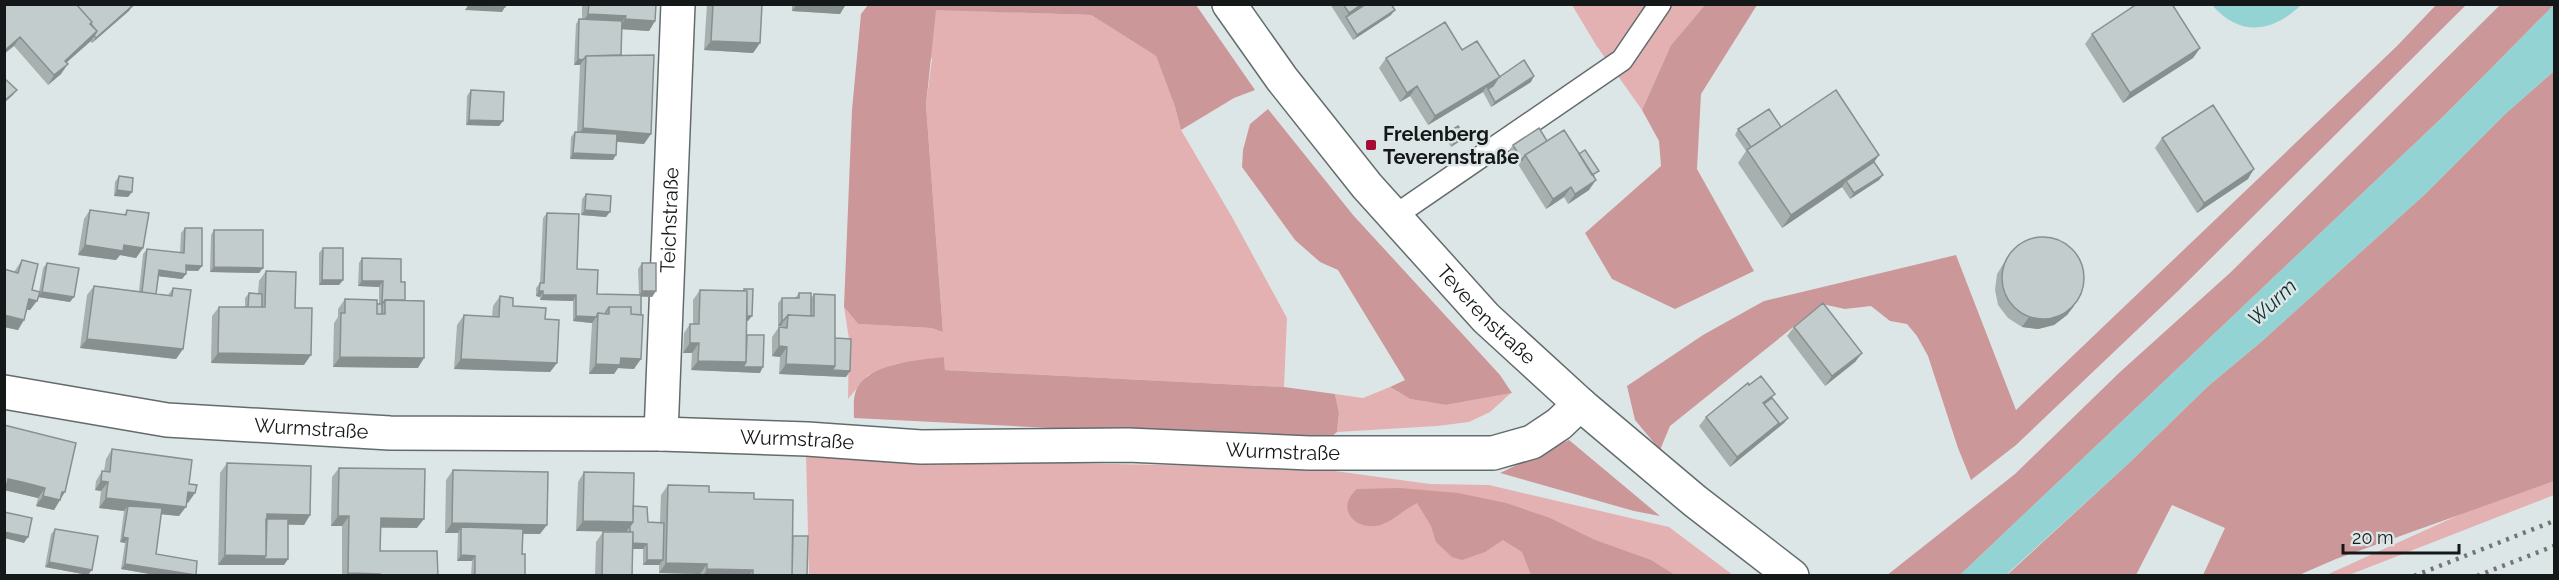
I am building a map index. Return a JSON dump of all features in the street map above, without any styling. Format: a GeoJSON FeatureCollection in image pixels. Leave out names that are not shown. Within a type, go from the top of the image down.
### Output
{"type":"FeatureCollection","features":[{"type":"Feature","properties":{"kind":"street","name":"Teichstraße"},"geometry":{"type":"LineString","coordinates":[[661,434],[678,4]]}},
{"type":"Feature","properties":{"kind":"street","name":"Teverenstraße"},"geometry":{"type":"LineString","coordinates":[[1229,4],[1282,79],[1366,186],[1396,215],[1486,318],[1580,404],[1695,501],[1792,576]]}},
{"type":"Feature","properties":{"kind":"street","name":"Wurmstraße"},"geometry":{"type":"LineString","coordinates":[[4,392],[51,402],[180,421],[390,433],[661,434],[807,439],[921,447],[1128,446],[1309,453],[1483,454],[1532,442],[1558,424],[1580,404]]}},
{"type":"Feature","properties":{"kind":"lane"},"geometry":{"type":"LineString","coordinates":[[1396,215],[1622,60],[1660,4]]}},
{"type":"Feature","properties":{"kind":"shaded area"},"geometry":{"type":"Polygon","coordinates":[[[868,5],[1196,5],[1255,90],[1234,98],[1181,130],[1156,56],[1091,15],[936,10],[926,105],[943,332],[931,328],[858,324],[844,307],[852,110],[861,14],[868,5]]]}},
{"type":"Feature","properties":{"kind":"shaded area"},"geometry":{"type":"Polygon","coordinates":[[[891,5],[1091,15],[1156,56],[1181,130],[1287,318],[1284,387],[945,370],[944,357],[895,364],[868,375],[848,399],[849,339],[844,307],[858,324],[931,328],[943,332],[926,105],[932,59],[891,5]]]}},
{"type":"Feature","properties":{"kind":"shaded area"},"geometry":{"type":"Polygon","coordinates":[[[1572,5],[1705,5],[1671,45],[1642,110],[1596,45],[1572,5]]]}},
{"type":"Feature","properties":{"kind":"shaded area"},"geometry":{"type":"Polygon","coordinates":[[[1705,5],[1757,5],[1701,94],[1697,169],[1754,271],[1675,309],[1612,279],[1585,233],[1661,166],[1659,141],[1642,110],[1671,45],[1705,5]]]}},
{"type":"Feature","properties":{"kind":"shaded area"},"geometry":{"type":"Polygon","coordinates":[[[2436,5],[2466,5],[2177,292],[2016,445],[1971,480],[1928,356],[1917,336],[1907,324],[1890,321],[1871,306],[1845,309],[1822,304],[1670,426],[1660,450],[1635,420],[1627,386],[1703,335],[1764,301],[1956,255],[2016,410],[2397,46],[2436,5]]]}},
{"type":"Feature","properties":{"kind":"shaded area"},"geometry":{"type":"Polygon","coordinates":[[[2500,5],[2554,5],[2447,113],[1960,575],[1886,576],[2015,474],[2120,372],[2231,272],[2500,5]]]}},
{"type":"Feature","properties":{"kind":"shaded area"},"geometry":{"type":"Polygon","coordinates":[[[2554,71],[2554,481],[2336,559],[2299,575],[2203,575],[2225,528],[2172,505],[2136,575],[2006,576],[2130,462],[2207,387],[2262,341],[2424,195],[2504,115],[2554,71]]]}},
{"type":"Feature","properties":{"kind":"shaded area"},"geometry":{"type":"Polygon","coordinates":[[[1268,109],[1353,215],[1500,375],[1512,393],[1446,405],[1410,399],[1390,387],[1405,380],[1338,270],[1320,262],[1295,240],[1242,167],[1243,150],[1250,124],[1268,109]]]}},
{"type":"Feature","properties":{"kind":"shaded area"},"geometry":{"type":"Polygon","coordinates":[[[944,357],[945,370],[1284,387],[1335,394],[1339,413],[1337,432],[1325,442],[854,418],[855,394],[860,384],[869,376],[893,365],[944,357]]]}},
{"type":"Feature","properties":{"kind":"shaded area"},"geometry":{"type":"Polygon","coordinates":[[[1390,387],[1410,399],[1446,405],[1511,393],[1490,412],[1469,422],[1337,432],[1339,413],[1335,394],[1363,398],[1390,387]]]}},
{"type":"Feature","properties":{"kind":"shaded area"},"geometry":{"type":"Polygon","coordinates":[[[1569,440],[1660,516],[1634,511],[1500,473],[1569,440]]]}},
{"type":"Feature","properties":{"kind":"shaded area"},"geometry":{"type":"Polygon","coordinates":[[[806,453],[925,460],[1313,468],[1430,484],[1489,485],[1669,527],[1733,575],[809,575],[806,453]]]}},
{"type":"Feature","properties":{"kind":"shaded area"},"geometry":{"type":"Polygon","coordinates":[[[2554,479],[2554,495],[2349,575],[2324,576],[2461,514],[2554,479]]]}},
{"type":"Feature","properties":{"kind":"shaded area"},"geometry":{"type":"Polygon","coordinates":[[[1400,488],[1458,493],[1506,503],[1550,518],[1595,540],[1651,560],[1675,575],[1531,575],[1522,552],[1503,540],[1485,552],[1462,560],[1452,557],[1436,542],[1431,526],[1417,503],[1389,521],[1376,526],[1359,523],[1349,513],[1347,505],[1357,489],[1400,488]]]}},
{"type":"Feature","properties":{"kind":"water"},"geometry":{"type":"Polygon","coordinates":[[[2212,5],[2301,5],[2279,21],[2256,28],[2234,22],[2212,5]]]}},
{"type":"Feature","properties":{"kind":"water","name":"Wurm"},"geometry":{"type":"Polygon","coordinates":[[[2554,5],[2554,71],[2504,115],[2424,195],[2262,341],[2207,387],[2130,462],[2006,575],[1960,575],[2447,113],[2554,5]]]}},
{"type":"Feature","properties":{"kind":"building"},"geometry":{"type":"Polygon","coordinates":[[[4,4],[76,4],[97,31],[65,61],[68,64],[54,75],[20,37],[4,51],[4,4]]]}},
{"type":"Feature","properties":{"kind":"building"},"geometry":{"type":"Polygon","coordinates":[[[76,4],[131,4],[132,6],[96,38],[94,36],[97,31],[91,24],[92,22],[76,4]]]}},
{"type":"Feature","properties":{"kind":"building"},"geometry":{"type":"Polygon","coordinates":[[[472,4],[506,4],[505,7],[472,4]]]}},
{"type":"Feature","properties":{"kind":"building"},"geometry":{"type":"Polygon","coordinates":[[[589,4],[656,4],[655,21],[625,19],[626,16],[588,14],[589,4]]]}},
{"type":"Feature","properties":{"kind":"building"},"geometry":{"type":"Polygon","coordinates":[[[713,4],[762,4],[760,43],[711,41],[713,4]]]}},
{"type":"Feature","properties":{"kind":"building"},"geometry":{"type":"Polygon","coordinates":[[[1343,4],[1362,4],[1349,13],[1343,4]]]}},
{"type":"Feature","properties":{"kind":"building"},"geometry":{"type":"Polygon","coordinates":[[[1366,4],[1391,4],[1395,10],[1357,35],[1346,17],[1366,4]]]}},
{"type":"Feature","properties":{"kind":"building"},"geometry":{"type":"Polygon","coordinates":[[[2137,4],[2172,4],[2200,48],[2130,93],[2092,34],[2137,4]]]}},
{"type":"Feature","properties":{"kind":"building"},"geometry":{"type":"Polygon","coordinates":[[[579,19],[622,21],[621,55],[586,56],[583,60],[578,59],[579,19]]]}},
{"type":"Feature","properties":{"kind":"building"},"geometry":{"type":"Polygon","coordinates":[[[1445,22],[1462,50],[1477,41],[1500,77],[1435,116],[1417,86],[1407,93],[1386,58],[1445,22]]]}},
{"type":"Feature","properties":{"kind":"building"},"geometry":{"type":"Polygon","coordinates":[[[654,55],[651,134],[583,128],[586,56],[654,55]]]}},
{"type":"Feature","properties":{"kind":"building"},"geometry":{"type":"Polygon","coordinates":[[[1524,60],[1534,76],[1495,102],[1488,89],[1498,78],[1524,60]]]}},
{"type":"Feature","properties":{"kind":"building"},"geometry":{"type":"Polygon","coordinates":[[[4,78],[17,90],[4,101],[4,78]]]}},
{"type":"Feature","properties":{"kind":"building"},"geometry":{"type":"Polygon","coordinates":[[[471,90],[504,92],[503,121],[469,120],[471,90]]]}},
{"type":"Feature","properties":{"kind":"building"},"geometry":{"type":"Polygon","coordinates":[[[1836,90],[1879,155],[1791,215],[1747,150],[1836,90]]]}},
{"type":"Feature","properties":{"kind":"building"},"geometry":{"type":"Polygon","coordinates":[[[2213,105],[2254,169],[2204,203],[2162,138],[2213,105]]]}},
{"type":"Feature","properties":{"kind":"building"},"geometry":{"type":"Polygon","coordinates":[[[1769,109],[1781,127],[1751,147],[1738,129],[1769,109]]]}},
{"type":"Feature","properties":{"kind":"building"},"geometry":{"type":"Polygon","coordinates":[[[1458,126],[1464,136],[1454,142],[1448,132],[1458,126]]]}},
{"type":"Feature","properties":{"kind":"building"},"geometry":{"type":"Polygon","coordinates":[[[1539,128],[1547,141],[1525,155],[1522,160],[1513,145],[1539,128]]]}},
{"type":"Feature","properties":{"kind":"building"},"geometry":{"type":"Polygon","coordinates":[[[1564,130],[1596,180],[1575,194],[1571,187],[1553,199],[1525,155],[1564,130]]]}},
{"type":"Feature","properties":{"kind":"building"},"geometry":{"type":"Polygon","coordinates":[[[575,132],[617,134],[616,155],[573,153],[575,132]]]}},
{"type":"Feature","properties":{"kind":"building"},"geometry":{"type":"Polygon","coordinates":[[[1585,150],[1599,171],[1592,175],[1579,154],[1585,150]]]}},
{"type":"Feature","properties":{"kind":"building"},"geometry":{"type":"Polygon","coordinates":[[[1874,162],[1883,175],[1854,193],[1846,181],[1874,162]]]}},
{"type":"Feature","properties":{"kind":"building"},"geometry":{"type":"Polygon","coordinates":[[[119,176],[133,178],[132,192],[117,190],[119,176]]]}},
{"type":"Feature","properties":{"kind":"building"},"geometry":{"type":"Polygon","coordinates":[[[586,194],[611,196],[610,212],[585,210],[586,194]]]}},
{"type":"Feature","properties":{"kind":"building"},"geometry":{"type":"Polygon","coordinates":[[[90,210],[126,215],[127,210],[149,213],[143,248],[124,245],[123,251],[85,245],[90,210]]]}},
{"type":"Feature","properties":{"kind":"building"},"geometry":{"type":"Polygon","coordinates":[[[547,213],[579,214],[577,269],[598,270],[597,294],[641,295],[641,315],[631,314],[631,307],[609,307],[606,314],[598,313],[596,317],[576,316],[576,295],[543,295],[543,291],[539,291],[540,283],[544,283],[547,213]]]}},
{"type":"Feature","properties":{"kind":"building"},"geometry":{"type":"Polygon","coordinates":[[[185,228],[202,228],[202,266],[186,265],[186,274],[159,270],[156,294],[142,292],[147,249],[184,253],[185,228]]]}},
{"type":"Feature","properties":{"kind":"building"},"geometry":{"type":"Polygon","coordinates":[[[214,230],[263,230],[263,268],[214,267],[214,230]]]}},
{"type":"Feature","properties":{"kind":"building"},"geometry":{"type":"Polygon","coordinates":[[[2043,237],[2059,240],[2072,249],[2081,262],[2084,278],[2081,294],[2072,307],[2059,316],[2043,319],[2027,316],[2014,307],[2005,294],[2002,278],[2005,262],[2014,249],[2027,240],[2043,237]]]}},
{"type":"Feature","properties":{"kind":"building"},"geometry":{"type":"Polygon","coordinates":[[[323,248],[343,248],[343,280],[322,280],[323,248]]]}},
{"type":"Feature","properties":{"kind":"building"},"geometry":{"type":"Polygon","coordinates":[[[362,258],[401,259],[401,282],[405,282],[405,300],[385,300],[382,304],[383,281],[362,281],[362,258]]]}},
{"type":"Feature","properties":{"kind":"building"},"geometry":{"type":"Polygon","coordinates":[[[22,260],[38,264],[32,290],[40,292],[37,301],[29,299],[24,320],[4,315],[4,269],[18,273],[22,260]]]}},
{"type":"Feature","properties":{"kind":"building"},"geometry":{"type":"Polygon","coordinates":[[[47,263],[79,268],[74,297],[42,292],[47,263]]]}},
{"type":"Feature","properties":{"kind":"building"},"geometry":{"type":"Polygon","coordinates":[[[642,263],[656,263],[656,291],[642,291],[642,263]]]}},
{"type":"Feature","properties":{"kind":"building"},"geometry":{"type":"Polygon","coordinates":[[[266,271],[296,272],[295,308],[312,308],[311,355],[218,353],[219,307],[265,307],[266,271]]]}},
{"type":"Feature","properties":{"kind":"building"},"geometry":{"type":"Polygon","coordinates":[[[94,286],[172,296],[173,288],[191,290],[183,349],[87,339],[94,286]]]}},
{"type":"Feature","properties":{"kind":"building"},"geometry":{"type":"Polygon","coordinates":[[[744,289],[753,289],[752,316],[747,316],[747,291],[744,289]]]}},
{"type":"Feature","properties":{"kind":"building"},"geometry":{"type":"Polygon","coordinates":[[[700,290],[747,291],[746,362],[698,361],[699,343],[690,343],[690,324],[699,324],[700,290]]]}},
{"type":"Feature","properties":{"kind":"building"},"geometry":{"type":"Polygon","coordinates":[[[249,293],[262,294],[262,307],[248,307],[249,293]]]}},
{"type":"Feature","properties":{"kind":"building"},"geometry":{"type":"Polygon","coordinates":[[[799,293],[811,293],[811,316],[788,315],[782,320],[782,298],[799,298],[799,293]]]}},
{"type":"Feature","properties":{"kind":"building"},"geometry":{"type":"Polygon","coordinates":[[[814,294],[835,295],[835,366],[786,364],[787,347],[779,346],[779,327],[787,328],[788,315],[814,316],[814,294]]]}},
{"type":"Feature","properties":{"kind":"building"},"geometry":{"type":"Polygon","coordinates":[[[500,296],[513,298],[513,306],[546,308],[545,319],[559,320],[557,363],[461,359],[464,315],[499,317],[500,296]]]}},
{"type":"Feature","properties":{"kind":"building"},"geometry":{"type":"Polygon","coordinates":[[[345,299],[377,300],[377,314],[385,314],[385,300],[424,301],[424,358],[340,357],[341,313],[345,313],[345,299]]]}},
{"type":"Feature","properties":{"kind":"building"},"geometry":{"type":"Polygon","coordinates":[[[1823,303],[1862,353],[1832,376],[1794,327],[1823,303]]]}},
{"type":"Feature","properties":{"kind":"building"},"geometry":{"type":"Polygon","coordinates":[[[377,304],[382,304],[382,314],[377,314],[377,304]]]}},
{"type":"Feature","properties":{"kind":"building"},"geometry":{"type":"Polygon","coordinates":[[[609,307],[631,307],[631,314],[643,315],[641,359],[621,358],[620,365],[596,364],[598,313],[609,314],[609,307]]]}},
{"type":"Feature","properties":{"kind":"building"},"geometry":{"type":"Polygon","coordinates":[[[747,335],[764,335],[763,367],[743,367],[746,362],[747,335]]]}},
{"type":"Feature","properties":{"kind":"building"},"geometry":{"type":"Polygon","coordinates":[[[835,338],[851,339],[850,371],[832,370],[835,366],[835,338]]]}},
{"type":"Feature","properties":{"kind":"building"},"geometry":{"type":"Polygon","coordinates":[[[1761,376],[1775,394],[1763,403],[1779,423],[1737,457],[1706,417],[1748,383],[1749,385],[1761,376]]]}},
{"type":"Feature","properties":{"kind":"building"},"geometry":{"type":"Polygon","coordinates":[[[1772,398],[1788,418],[1776,427],[1779,423],[1764,404],[1772,398]]]}},
{"type":"Feature","properties":{"kind":"building"},"geometry":{"type":"Polygon","coordinates":[[[4,425],[76,443],[65,492],[62,492],[60,500],[43,496],[45,488],[26,483],[8,479],[6,488],[4,487],[4,425]]]}},
{"type":"Feature","properties":{"kind":"building"},"geometry":{"type":"Polygon","coordinates":[[[112,449],[192,460],[189,484],[197,485],[195,493],[188,492],[186,507],[106,498],[108,482],[101,481],[102,471],[110,472],[112,449]]]}},
{"type":"Feature","properties":{"kind":"building"},"geometry":{"type":"Polygon","coordinates":[[[227,463],[311,466],[310,515],[267,514],[266,556],[225,555],[227,463]]]}},
{"type":"Feature","properties":{"kind":"building"},"geometry":{"type":"Polygon","coordinates":[[[339,468],[425,469],[424,519],[381,518],[380,551],[437,551],[438,576],[380,576],[380,574],[348,573],[349,516],[338,516],[339,468]]]}},
{"type":"Feature","properties":{"kind":"building"},"geometry":{"type":"Polygon","coordinates":[[[453,470],[548,472],[547,525],[452,523],[453,470]]]}},
{"type":"Feature","properties":{"kind":"building"},"geometry":{"type":"Polygon","coordinates":[[[584,472],[634,473],[633,522],[583,521],[584,472]]]}},
{"type":"Feature","properties":{"kind":"building"},"geometry":{"type":"Polygon","coordinates":[[[668,485],[709,486],[709,492],[754,493],[754,499],[793,500],[792,576],[753,576],[753,570],[707,569],[707,564],[666,563],[668,485]]]}},
{"type":"Feature","properties":{"kind":"building"},"geometry":{"type":"Polygon","coordinates":[[[128,506],[162,508],[156,554],[197,561],[196,575],[125,564],[128,538],[123,537],[128,506]]]}},
{"type":"Feature","properties":{"kind":"building"},"geometry":{"type":"Polygon","coordinates":[[[633,506],[647,507],[648,522],[664,523],[663,560],[647,560],[647,544],[633,543],[633,532],[630,532],[630,526],[633,522],[633,506]]]}},
{"type":"Feature","properties":{"kind":"building"},"geometry":{"type":"Polygon","coordinates":[[[4,512],[32,518],[28,537],[4,532],[4,512]]]}},
{"type":"Feature","properties":{"kind":"building"},"geometry":{"type":"Polygon","coordinates":[[[266,519],[288,519],[288,559],[263,559],[266,556],[266,519]]]}},
{"type":"Feature","properties":{"kind":"building"},"geometry":{"type":"Polygon","coordinates":[[[461,527],[523,529],[522,554],[525,554],[525,576],[475,576],[475,556],[461,555],[461,527]]]}},
{"type":"Feature","properties":{"kind":"building"},"geometry":{"type":"Polygon","coordinates":[[[55,529],[98,536],[92,570],[49,562],[55,529]]]}},
{"type":"Feature","properties":{"kind":"building"},"geometry":{"type":"Polygon","coordinates":[[[603,532],[633,532],[632,576],[602,576],[603,532]]]}},
{"type":"Feature","properties":{"kind":"building"},"geometry":{"type":"Polygon","coordinates":[[[793,536],[808,536],[807,576],[792,576],[793,536]]]}},
{"type":"Feature","properties":{"kind":"railway"},"geometry":{"type":"LineString","coordinates":[[2414,576],[2554,521]]}},
{"type":"Feature","properties":{"kind":"railway"},"geometry":{"type":"LineString","coordinates":[[2477,576],[2554,546]]}},
{"type":"Feature","properties":{"kind":"place","name":"Frelenberg Teverenstraße"},"geometry":{"type":"Point","coordinates":[1371,145]}}]}
